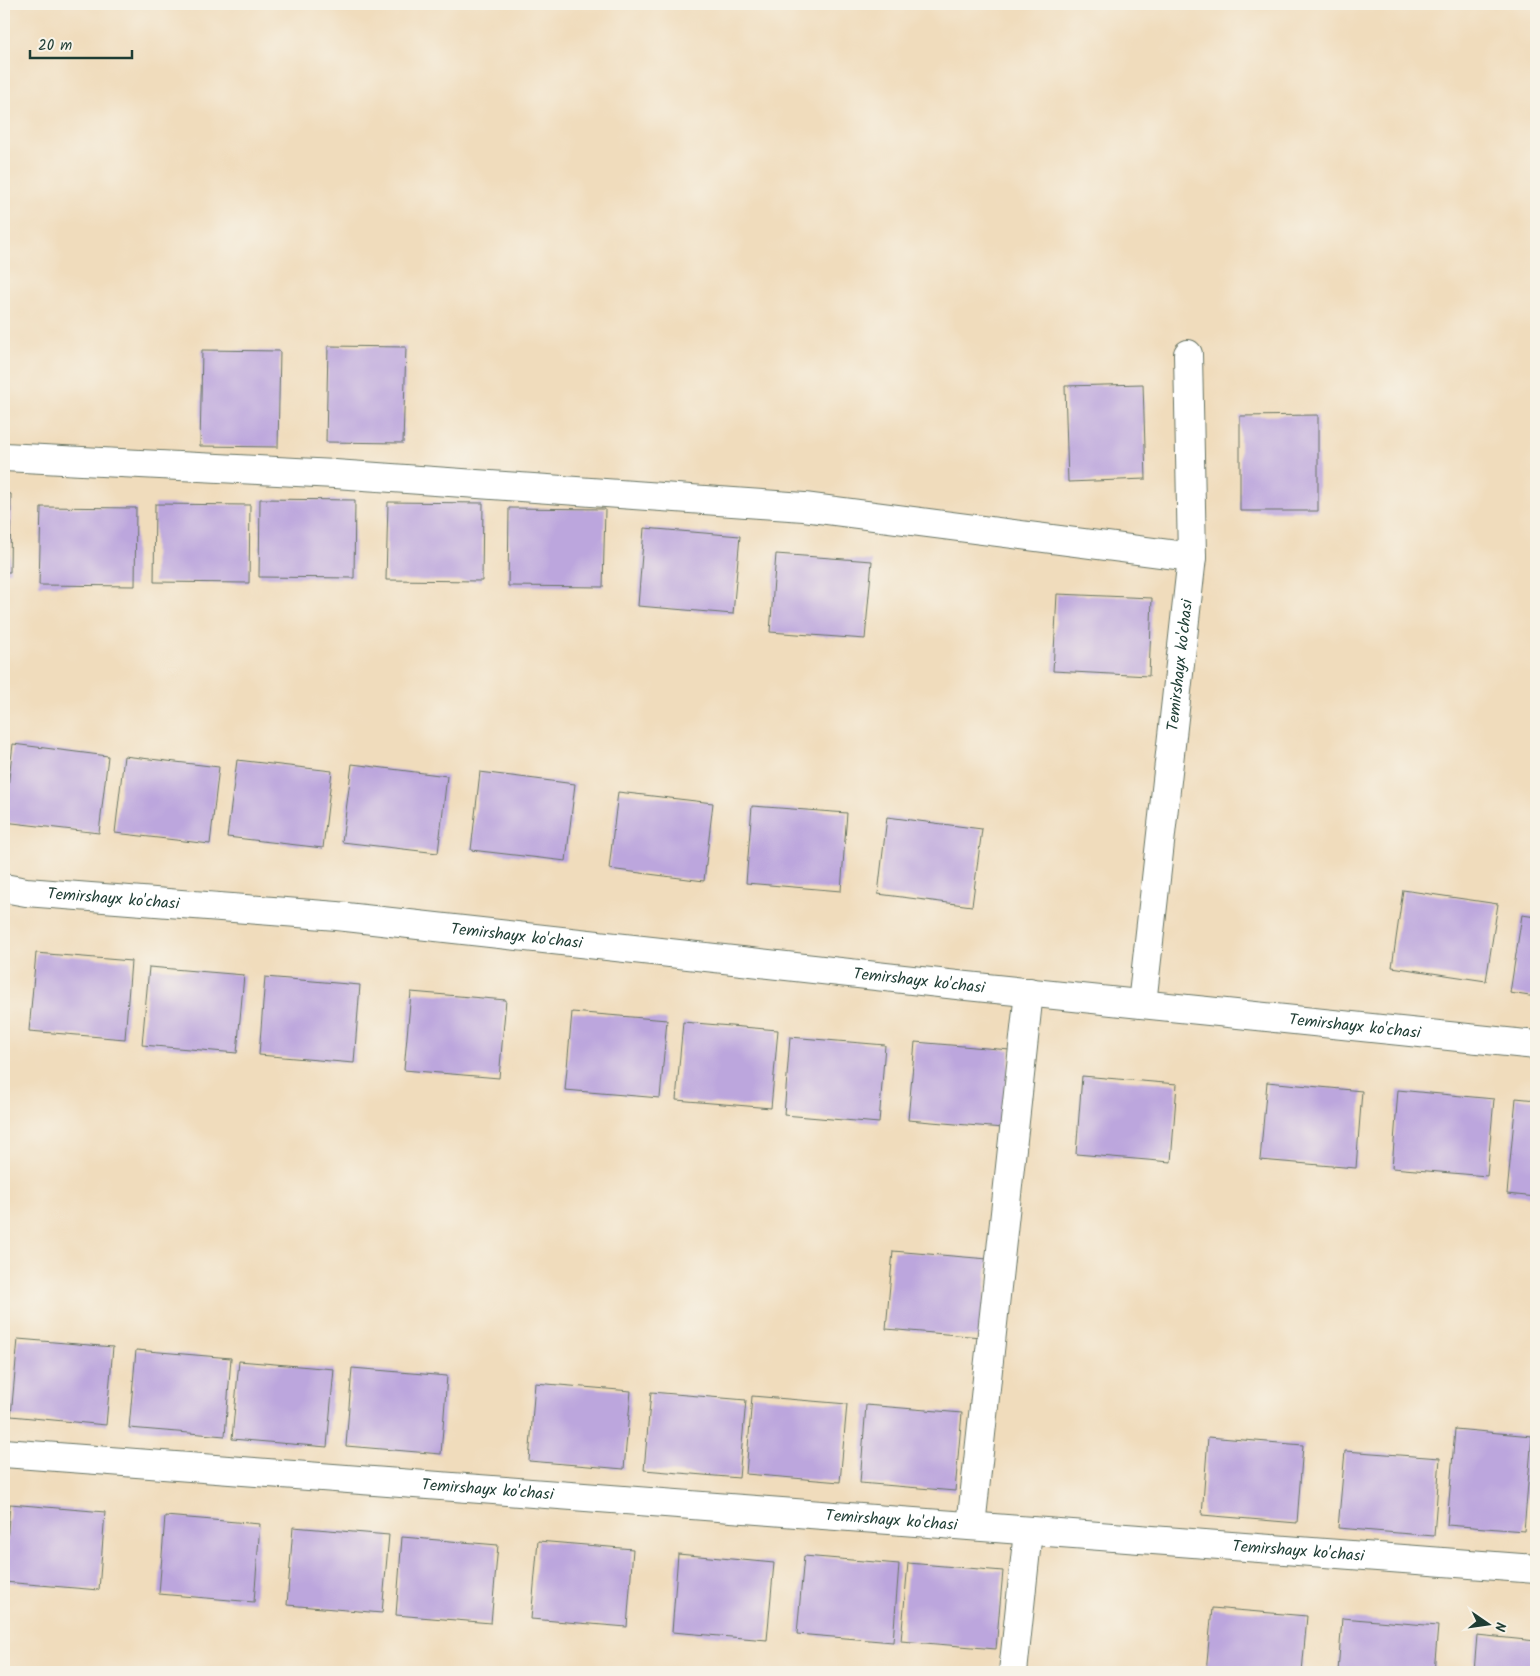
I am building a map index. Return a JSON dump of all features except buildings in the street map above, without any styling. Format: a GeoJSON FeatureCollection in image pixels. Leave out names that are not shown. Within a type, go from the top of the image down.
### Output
{"type":"FeatureCollection","features":[{"type":"Feature","properties":{"kind":"street","name":"Temirshayx ko'chasi"},"geometry":{"type":"LineString","coordinates":[[1142,1004],[1192,557],[1188,354]]}},
{"type":"Feature","properties":{"kind":"street"},"geometry":{"type":"LineString","coordinates":[[4,457],[336,474],[804,507],[1192,557]]}},
{"type":"Feature","properties":{"kind":"street","name":"Temirshayx ko'chasi"},"geometry":{"type":"LineString","coordinates":[[4,888],[26,892],[337,916],[1029,992],[1536,1045]]}},
{"type":"Feature","properties":{"kind":"street","name":"Temirshayx ko'chasi"},"geometry":{"type":"LineString","coordinates":[[971,1526],[1029,992]]}},
{"type":"Feature","properties":{"kind":"street","name":"Temirshayx ko'chasi"},"geometry":{"type":"LineString","coordinates":[[4,1453],[1536,1569]]}},
{"type":"Feature","properties":{"kind":"street"},"geometry":{"type":"LineString","coordinates":[[1013,1672],[1028,1530]]}}]}
